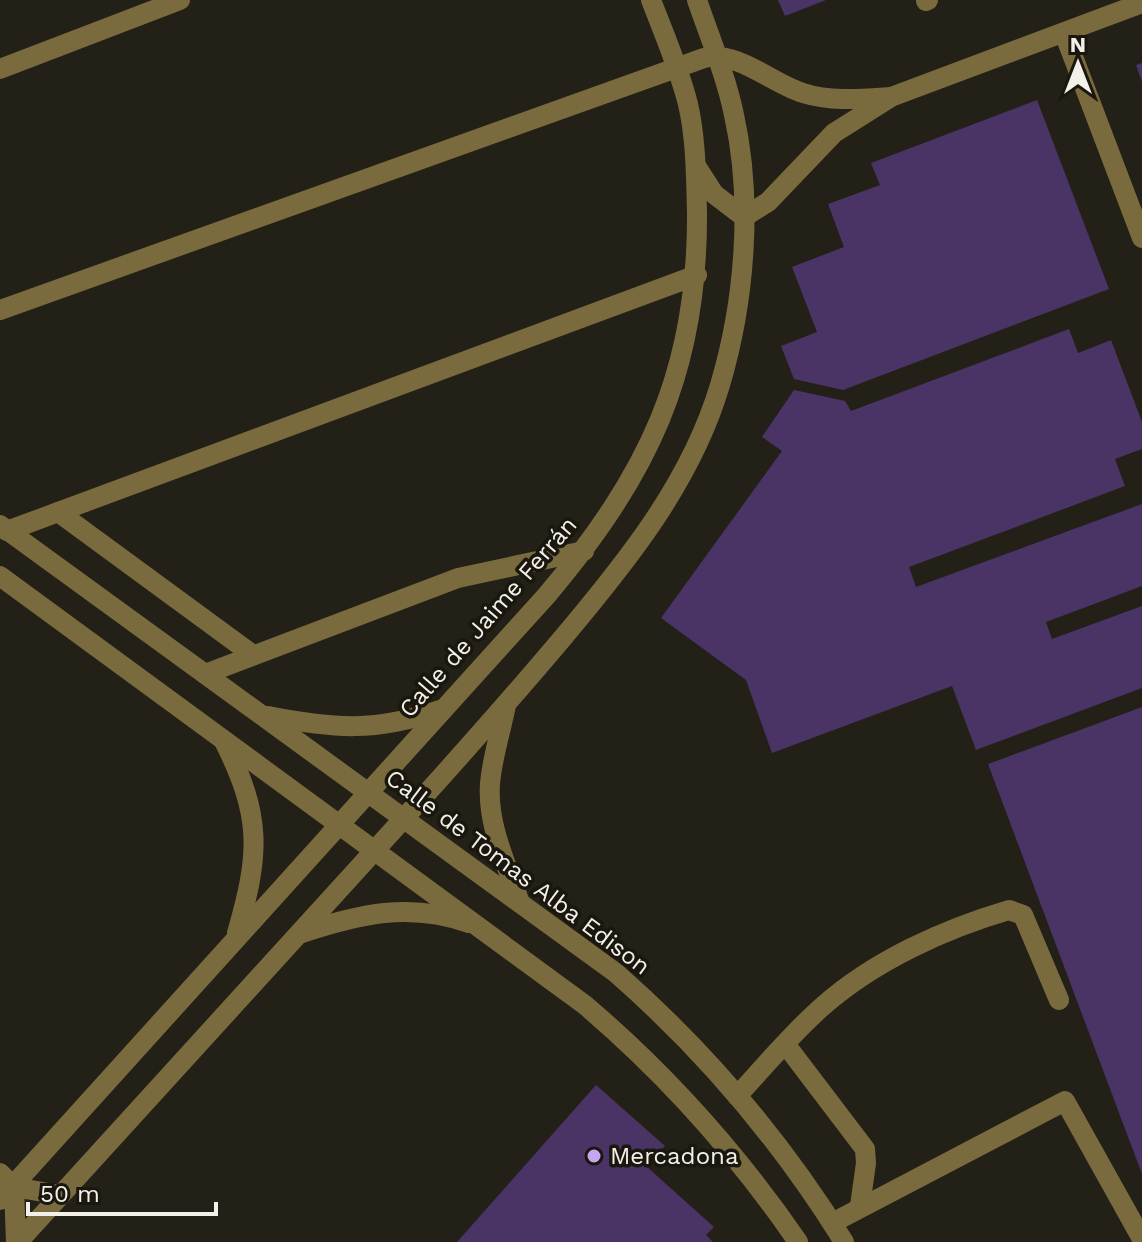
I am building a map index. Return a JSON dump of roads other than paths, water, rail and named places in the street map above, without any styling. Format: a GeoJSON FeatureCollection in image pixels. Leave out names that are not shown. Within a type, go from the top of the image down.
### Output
{"type":"FeatureCollection","features":[{"type":"Feature","properties":{"kind":"street"},"geometry":{"type":"LineString","coordinates":[[0,69],[180,0]]}},
{"type":"Feature","properties":{"kind":"street","name":"Calle de Jaime Ferrán"},"geometry":{"type":"LineString","coordinates":[[5,1187],[341,823],[584,551],[626,489],[655,429],[683,354],[697,275],[696,166],[688,106],[651,0]]}},
{"type":"Feature","properties":{"kind":"street"},"geometry":{"type":"LineString","coordinates":[[17,1242],[506,705],[612,580],[644,536],[682,474],[720,386],[737,302],[744,217],[740,148],[716,55],[697,0]]}},
{"type":"Feature","properties":{"kind":"street"},"geometry":{"type":"LineString","coordinates":[[744,217],[768,202],[834,133],[891,97],[1142,3]]}},
{"type":"Feature","properties":{"kind":"street"},"geometry":{"type":"LineString","coordinates":[[1064,33],[1142,238]]}},
{"type":"Feature","properties":{"kind":"street"},"geometry":{"type":"LineString","coordinates":[[0,310],[716,55],[813,96],[857,100],[891,97]]}},
{"type":"Feature","properties":{"kind":"street"},"geometry":{"type":"LineString","coordinates":[[696,166],[714,194],[744,217]]}},
{"type":"Feature","properties":{"kind":"street"},"geometry":{"type":"LineString","coordinates":[[4,528],[58,512],[697,275]]}},
{"type":"Feature","properties":{"kind":"street"},"geometry":{"type":"LineString","coordinates":[[58,512],[253,655]]}},
{"type":"Feature","properties":{"kind":"street","name":"Calle de Tomas Alba Edison"},"geometry":{"type":"LineString","coordinates":[[4,528],[520,903],[643,997],[737,1096],[788,1158],[844,1242]]}},
{"type":"Feature","properties":{"kind":"street"},"geometry":{"type":"LineString","coordinates":[[205,674],[458,578],[584,551]]}},
{"type":"Feature","properties":{"kind":"street"},"geometry":{"type":"LineString","coordinates":[[0,576],[487,929],[585,1005],[664,1076],[710,1126],[798,1242]]}},
{"type":"Feature","properties":{"kind":"street"},"geometry":{"type":"LineString","coordinates":[[506,705],[491,770],[490,798],[498,839],[520,903]]}},
{"type":"Feature","properties":{"kind":"street","name":"Calle de Tomas Alba Edison"},"geometry":{"type":"LineString","coordinates":[[260,714],[359,728],[403,722],[444,708]]}},
{"type":"Feature","properties":{"kind":"street","name":"Calle de Jaime Ferrán"},"geometry":{"type":"LineString","coordinates":[[223,737],[245,787],[254,830],[252,882],[235,939]]}},
{"type":"Feature","properties":{"kind":"street"},"geometry":{"type":"LineString","coordinates":[[298,934],[385,910],[438,914],[487,929]]}},
{"type":"Feature","properties":{"kind":"street"},"geometry":{"type":"LineString","coordinates":[[737,1096],[822,1007],[871,970],[960,928],[1009,910],[1023,915],[1059,1000]]}},
{"type":"Feature","properties":{"kind":"street"},"geometry":{"type":"LineString","coordinates":[[786,1045],[865,1149],[860,1206]]}},
{"type":"Feature","properties":{"kind":"street"},"geometry":{"type":"LineString","coordinates":[[832,1223],[1065,1101],[1142,1239]]}},
{"type":"Feature","properties":{"kind":"street"},"geometry":{"type":"LineString","coordinates":[[17,1242],[5,1187],[60,1195]]}},
{"type":"Feature","properties":{"kind":"place","name":"Mercadona"},"geometry":{"type":"Point","coordinates":[594,1156]}}]}
